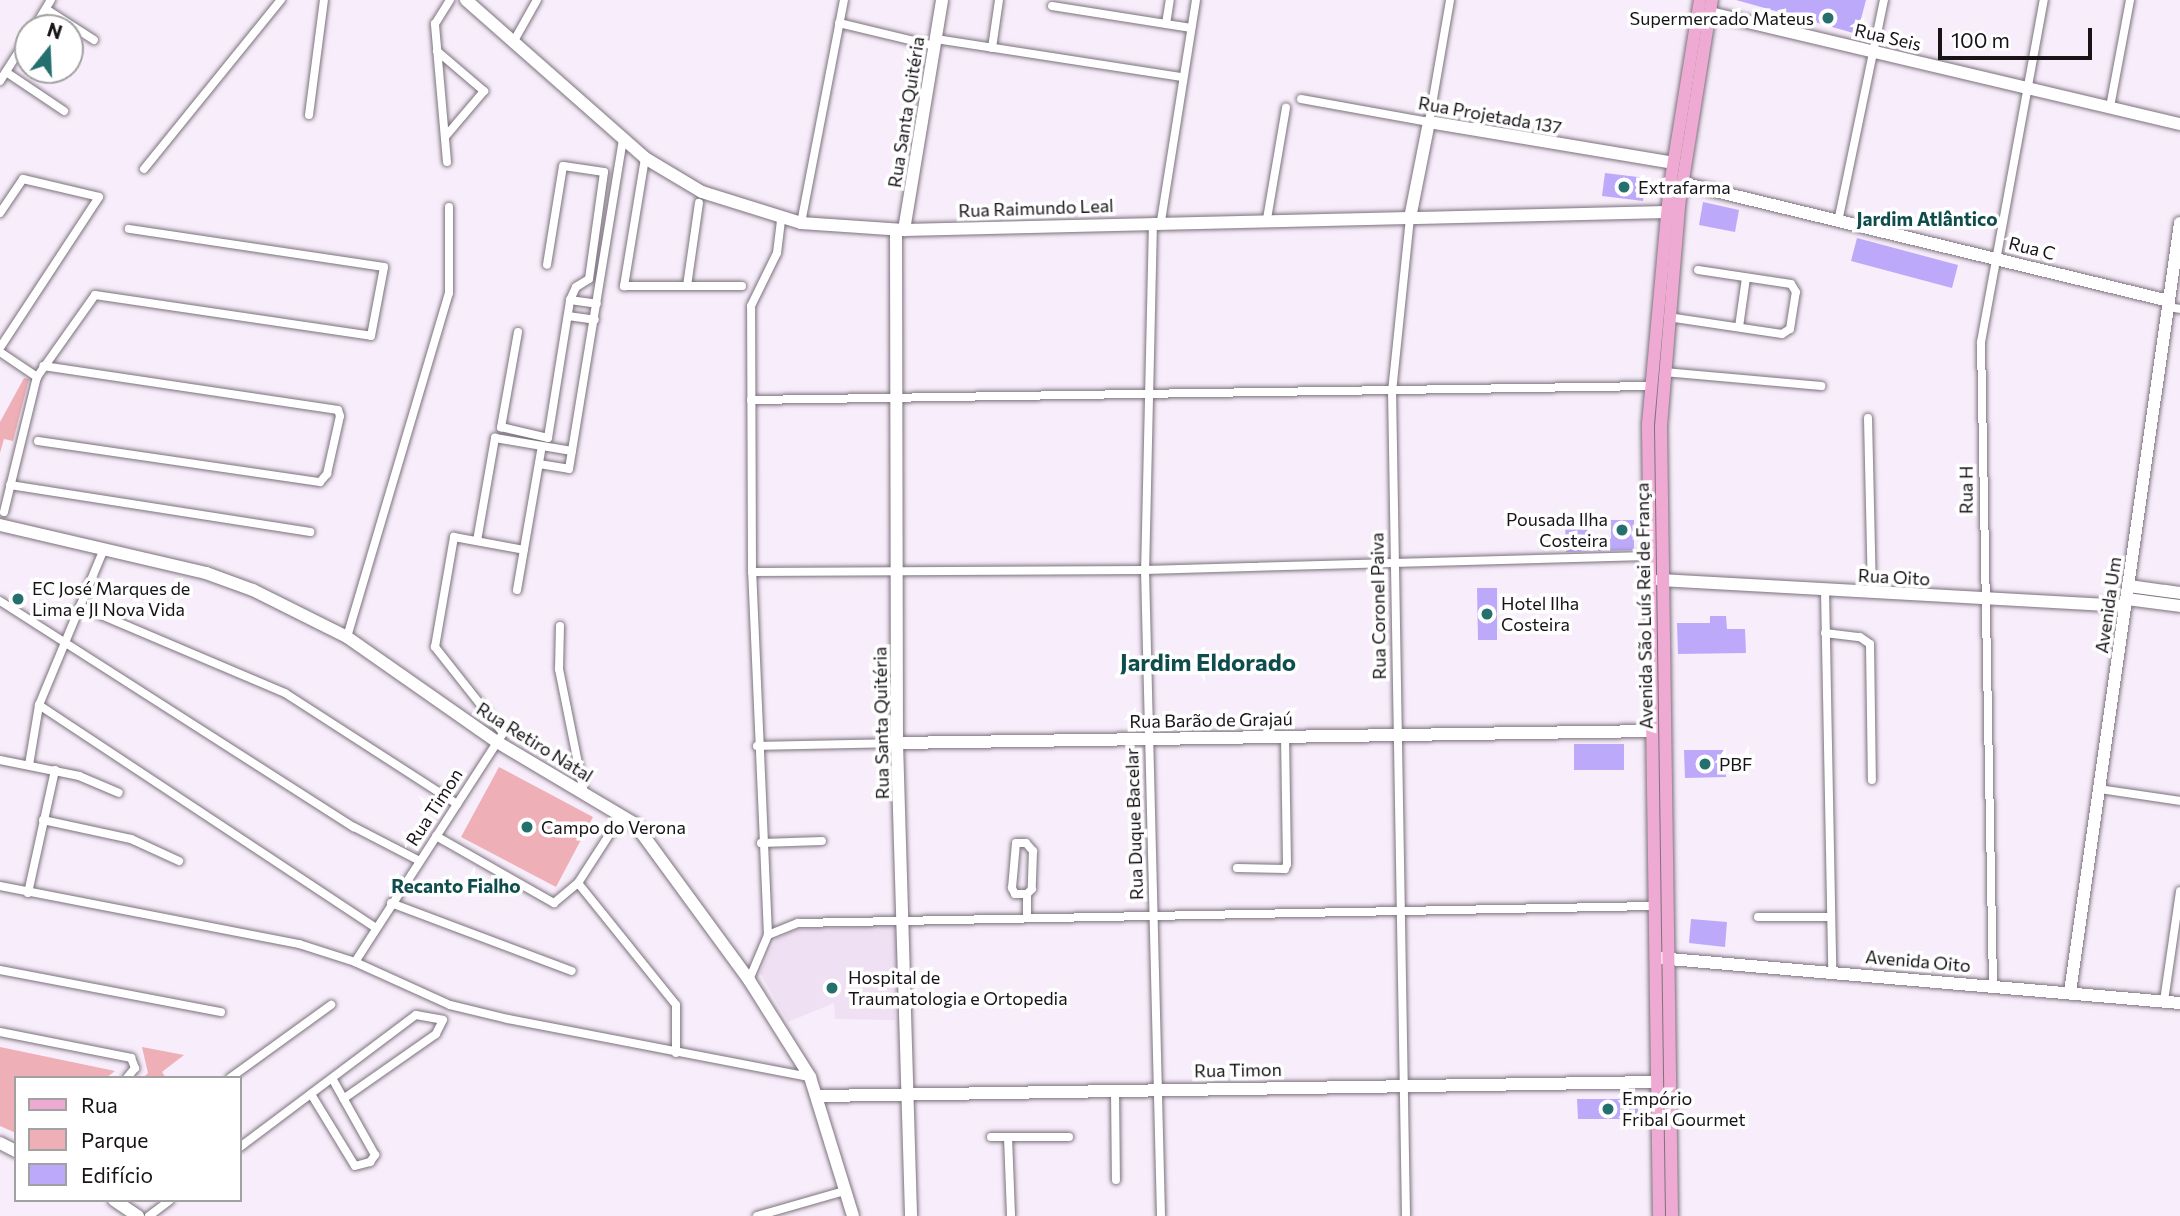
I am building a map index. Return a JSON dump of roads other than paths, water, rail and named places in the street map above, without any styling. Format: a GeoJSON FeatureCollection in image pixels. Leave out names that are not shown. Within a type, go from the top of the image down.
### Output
{"type":"FeatureCollection","features":[{"type":"Feature","properties":{"kind":"main road","name":"Avenida São Luís Rei de França"},"geometry":{"type":"LineString","coordinates":[[1672,1216],[1660,958],[1653,906],[1647,556],[1650,386],[1673,163],[1700,0]]}},
{"type":"Feature","properties":{"kind":"main road","name":"Avenida São Luís Rei de França"},"geometry":{"type":"LineString","coordinates":[[1660,1216],[1657,1082],[1664,372],[1679,205],[1711,7]]}},
{"type":"Feature","properties":{"kind":"street"},"geometry":{"type":"LineString","coordinates":[[43,14],[51,0]]}},
{"type":"Feature","properties":{"kind":"street"},"geometry":{"type":"LineString","coordinates":[[144,169],[281,0]]}},
{"type":"Feature","properties":{"kind":"street"},"geometry":{"type":"LineString","coordinates":[[309,115],[324,0]]}},
{"type":"Feature","properties":{"kind":"street"},"geometry":{"type":"LineString","coordinates":[[447,162],[435,21],[450,0]]}},
{"type":"Feature","properties":{"kind":"street","name":"Rua Raimundo Leal"},"geometry":{"type":"LineString","coordinates":[[466,0],[514,39],[623,141],[645,158],[702,192],[802,223],[900,230],[1267,219],[1667,212],[1679,205]]}},
{"type":"Feature","properties":{"kind":"street"},"geometry":{"type":"LineString","coordinates":[[514,39],[537,0]]}},
{"type":"Feature","properties":{"kind":"street"},"geometry":{"type":"LineString","coordinates":[[802,223],[844,0]]}},
{"type":"Feature","properties":{"kind":"street","name":"Rua Santa Quitéria"},"geometry":{"type":"LineString","coordinates":[[911,1216],[897,743],[895,396],[900,230],[942,0]]}},
{"type":"Feature","properties":{"kind":"street"},"geometry":{"type":"LineString","coordinates":[[992,48],[999,0]]}},
{"type":"Feature","properties":{"kind":"street"},"geometry":{"type":"LineString","coordinates":[[1166,24],[1171,0]]}},
{"type":"Feature","properties":{"kind":"street","name":"Rua Duque Bacelar"},"geometry":{"type":"LineString","coordinates":[[1161,1216],[1147,738],[1146,396],[1157,222],[1196,0]]}},
{"type":"Feature","properties":{"kind":"street","name":"Rua Coronel Paiva"},"geometry":{"type":"LineString","coordinates":[[1406,1216],[1392,391],[1410,218],[1450,0]]}},
{"type":"Feature","properties":{"kind":"street"},"geometry":{"type":"LineString","coordinates":[[1839,218],[1884,0]]}},
{"type":"Feature","properties":{"kind":"street","name":"Rua H"},"geometry":{"type":"LineString","coordinates":[[1993,985],[1983,599],[1981,342],[2025,87],[2044,0]]}},
{"type":"Feature","properties":{"kind":"street"},"geometry":{"type":"LineString","coordinates":[[2110,107],[2130,0]]}},
{"type":"Feature","properties":{"kind":"street"},"geometry":{"type":"LineString","coordinates":[[1052,6],[1191,28]]}},
{"type":"Feature","properties":{"kind":"street","name":"Rua Seis"},"geometry":{"type":"LineString","coordinates":[[1711,7],[1873,51],[2180,124]]}},
{"type":"Feature","properties":{"kind":"street"},"geometry":{"type":"LineString","coordinates":[[46,9],[94,40]]}},
{"type":"Feature","properties":{"kind":"street"},"geometry":{"type":"LineString","coordinates":[[839,23],[935,42],[1182,76]]}},
{"type":"Feature","properties":{"kind":"street"},"geometry":{"type":"LineString","coordinates":[[437,51],[484,91],[445,137]]}},
{"type":"Feature","properties":{"kind":"street"},"geometry":{"type":"LineString","coordinates":[[0,80],[14,59]]}},
{"type":"Feature","properties":{"kind":"street"},"geometry":{"type":"LineString","coordinates":[[6,72],[64,111]]}},
{"type":"Feature","properties":{"kind":"street","name":"Rua Projetada 137"},"geometry":{"type":"LineString","coordinates":[[1301,99],[1673,163]]}},
{"type":"Feature","properties":{"kind":"street"},"geometry":{"type":"LineString","coordinates":[[1267,219],[1286,108]]}},
{"type":"Feature","properties":{"kind":"street"},"geometry":{"type":"LineString","coordinates":[[539,464],[569,469],[623,141]]}},
{"type":"Feature","properties":{"kind":"street"},"geometry":{"type":"LineString","coordinates":[[645,158],[623,285],[742,286]]}},
{"type":"Feature","properties":{"kind":"street"},"geometry":{"type":"LineString","coordinates":[[518,332],[501,427],[548,438],[570,300],[576,287],[589,279],[604,172],[563,166],[547,265]]}},
{"type":"Feature","properties":{"kind":"street"},"geometry":{"type":"LineString","coordinates":[[0,213],[23,178],[99,197],[0,350],[37,376]]}},
{"type":"Feature","properties":{"kind":"street","name":"Rua C"},"geometry":{"type":"LineString","coordinates":[[1682,183],[1839,218],[2172,305]]}},
{"type":"Feature","properties":{"kind":"street"},"geometry":{"type":"LineString","coordinates":[[687,286],[699,203]]}},
{"type":"Feature","properties":{"kind":"street"},"geometry":{"type":"LineString","coordinates":[[347,637],[449,293],[449,208]]}},
{"type":"Feature","properties":{"kind":"street"},"geometry":{"type":"LineString","coordinates":[[749,980],[768,935],[761,843],[752,572],[752,298],[777,253],[781,218]]}},
{"type":"Feature","properties":{"kind":"street","name":"Avenida Um"},"geometry":{"type":"LineString","coordinates":[[2070,992],[2172,305],[2180,223]]}},
{"type":"Feature","properties":{"kind":"street"},"geometry":{"type":"LineString","coordinates":[[2,519],[37,376],[95,295],[371,336],[384,267],[129,229]]}},
{"type":"Feature","properties":{"kind":"street"},"geometry":{"type":"LineString","coordinates":[[1668,317],[1786,333],[1796,292],[1791,284],[1698,271]]}},
{"type":"Feature","properties":{"kind":"street"},"geometry":{"type":"LineString","coordinates":[[1739,327],[1746,278]]}},
{"type":"Feature","properties":{"kind":"street"},"geometry":{"type":"LineString","coordinates":[[570,300],[597,304]]}},
{"type":"Feature","properties":{"kind":"street"},"geometry":{"type":"LineString","coordinates":[[568,316],[595,320]]}},
{"type":"Feature","properties":{"kind":"street"},"geometry":{"type":"LineString","coordinates":[[38,441],[320,482],[341,416],[338,410],[43,366]]}},
{"type":"Feature","properties":{"kind":"street"},"geometry":{"type":"LineString","coordinates":[[1664,372],[1821,386]]}},
{"type":"Feature","properties":{"kind":"street"},"geometry":{"type":"LineString","coordinates":[[751,400],[895,396],[1146,396],[1650,386]]}},
{"type":"Feature","properties":{"kind":"street"},"geometry":{"type":"LineString","coordinates":[[1868,418],[1872,593]]}},
{"type":"Feature","properties":{"kind":"street"},"geometry":{"type":"LineString","coordinates":[[478,541],[495,438],[572,448]]}},
{"type":"Feature","properties":{"kind":"street"},"geometry":{"type":"LineString","coordinates":[[517,590],[542,446]]}},
{"type":"Feature","properties":{"kind":"street"},"geometry":{"type":"LineString","coordinates":[[10,485],[310,532]]}},
{"type":"Feature","properties":{"kind":"street","name":"Rua Retiro Natal"},"geometry":{"type":"LineString","coordinates":[[2,519],[103,551],[228,579],[347,637],[497,742],[622,815],[653,843],[749,980],[810,1077],[820,1096],[852,1216]]}},
{"type":"Feature","properties":{"kind":"street"},"geometry":{"type":"LineString","coordinates":[[497,742],[502,725],[435,647],[454,537],[524,550]]}},
{"type":"Feature","properties":{"kind":"street"},"geometry":{"type":"LineString","coordinates":[[29,765],[39,705],[103,551]]}},
{"type":"Feature","properties":{"kind":"street"},"geometry":{"type":"LineString","coordinates":[[752,572],[1145,570],[1647,556]]}},
{"type":"Feature","properties":{"kind":"street","name":"Rua Oito"},"geometry":{"type":"LineString","coordinates":[[1660,580],[1983,599],[2127,597]]}},
{"type":"Feature","properties":{"kind":"street"},"geometry":{"type":"LineString","coordinates":[[1825,590],[1832,970]]}},
{"type":"Feature","properties":{"kind":"street"},"geometry":{"type":"LineString","coordinates":[[2127,597],[2180,593]]}},
{"type":"Feature","properties":{"kind":"street"},"geometry":{"type":"LineString","coordinates":[[2127,597],[2180,606]]}},
{"type":"Feature","properties":{"kind":"street"},"geometry":{"type":"LineString","coordinates":[[0,601],[354,827],[420,861]]}},
{"type":"Feature","properties":{"kind":"street"},"geometry":{"type":"LineString","coordinates":[[80,606],[285,693],[457,804]]}},
{"type":"Feature","properties":{"kind":"street"},"geometry":{"type":"LineString","coordinates":[[560,626],[559,669],[584,793]]}},
{"type":"Feature","properties":{"kind":"street"},"geometry":{"type":"LineString","coordinates":[[1825,634],[1860,637],[1870,644],[1871,780]]}},
{"type":"Feature","properties":{"kind":"street"},"geometry":{"type":"LineString","coordinates":[[39,705],[375,927]]}},
{"type":"Feature","properties":{"kind":"street"},"geometry":{"type":"LineString","coordinates":[[1650,731],[1662,720]]}},
{"type":"Feature","properties":{"kind":"street","name":"Rua Barão de Grajaú"},"geometry":{"type":"LineString","coordinates":[[757,746],[1650,731]]}},
{"type":"Feature","properties":{"kind":"street"},"geometry":{"type":"LineString","coordinates":[[1237,868],[1285,869],[1287,864],[1284,736]]}},
{"type":"Feature","properties":{"kind":"street","name":"Rua Timon"},"geometry":{"type":"LineString","coordinates":[[355,962],[375,927],[497,742]]}},
{"type":"Feature","properties":{"kind":"street"},"geometry":{"type":"LineString","coordinates":[[0,760],[55,769],[119,793]]}},
{"type":"Feature","properties":{"kind":"street"},"geometry":{"type":"LineString","coordinates":[[28,893],[55,769]]}},
{"type":"Feature","properties":{"kind":"street"},"geometry":{"type":"LineString","coordinates":[[2099,789],[2180,801]]}},
{"type":"Feature","properties":{"kind":"street"},"geometry":{"type":"LineString","coordinates":[[436,836],[543,902],[559,901],[578,883],[622,815]]}},
{"type":"Feature","properties":{"kind":"street"},"geometry":{"type":"LineString","coordinates":[[43,820],[131,839],[180,861]]}},
{"type":"Feature","properties":{"kind":"street"},"geometry":{"type":"LineString","coordinates":[[761,843],[822,841]]}},
{"type":"Feature","properties":{"kind":"street"},"geometry":{"type":"LineString","coordinates":[[1027,894],[1015,894],[1012,888],[1016,843],[1026,843],[1033,850],[1032,889],[1027,894],[1027,915]]}},
{"type":"Feature","properties":{"kind":"street"},"geometry":{"type":"LineString","coordinates":[[578,883],[676,1005],[676,1054]]}},
{"type":"Feature","properties":{"kind":"street"},"geometry":{"type":"LineString","coordinates":[[0,886],[299,944],[355,962],[450,1005],[676,1054],[810,1077]]}},
{"type":"Feature","properties":{"kind":"street"},"geometry":{"type":"LineString","coordinates":[[2164,1001],[2180,891]]}},
{"type":"Feature","properties":{"kind":"street"},"geometry":{"type":"LineString","coordinates":[[391,903],[572,971]]}},
{"type":"Feature","properties":{"kind":"street"},"geometry":{"type":"LineString","coordinates":[[768,935],[798,923],[902,919],[1653,906]]}},
{"type":"Feature","properties":{"kind":"street"},"geometry":{"type":"LineString","coordinates":[[1758,917],[1831,917]]}},
{"type":"Feature","properties":{"kind":"street","name":"Avenida Oito"},"geometry":{"type":"LineString","coordinates":[[1660,958],[1832,970],[2180,1003]]}},
{"type":"Feature","properties":{"kind":"street"},"geometry":{"type":"LineString","coordinates":[[0,970],[220,1012]]}},
{"type":"Feature","properties":{"kind":"street"},"geometry":{"type":"LineString","coordinates":[[233,1076],[331,1005]]}},
{"type":"Feature","properties":{"kind":"street"},"geometry":{"type":"LineString","coordinates":[[242,1145],[416,1015],[443,1020],[436,1034],[344,1098]]}},
{"type":"Feature","properties":{"kind":"street"},"geometry":{"type":"LineString","coordinates":[[0,1032],[131,1058],[135,1068],[129,1076]]}},
{"type":"Feature","properties":{"kind":"street"},"geometry":{"type":"LineString","coordinates":[[310,1094],[355,1166],[364,1165],[375,1155],[332,1078]]}},
{"type":"Feature","properties":{"kind":"street","name":"Rua Timon"},"geometry":{"type":"LineString","coordinates":[[820,1096],[908,1091],[1657,1082]]}},
{"type":"Feature","properties":{"kind":"street"},"geometry":{"type":"LineString","coordinates":[[1115,1090],[1116,1180]]}},
{"type":"Feature","properties":{"kind":"street"},"geometry":{"type":"LineString","coordinates":[[991,1137],[1069,1137]]}},
{"type":"Feature","properties":{"kind":"street"},"geometry":{"type":"LineString","coordinates":[[1008,1137],[1011,1216]]}},
{"type":"Feature","properties":{"kind":"street"},"geometry":{"type":"LineString","coordinates":[[757,1216],[844,1191]]}},
{"type":"Feature","properties":{"kind":"street"},"geometry":{"type":"LineString","coordinates":[[117,1202],[138,1216]]}},
{"type":"Feature","properties":{"kind":"street"},"geometry":{"type":"LineString","coordinates":[[149,1216],[167,1202]]}},
{"type":"Feature","properties":{"kind":"place","name":"Supermercado Mateus"},"geometry":{"type":"Point","coordinates":[1828,18]}},
{"type":"Feature","properties":{"kind":"place","name":"Extrafarma"},"geometry":{"type":"Point","coordinates":[1624,187]}},
{"type":"Feature","properties":{"kind":"place","name":"Pousada Ilha Costeira"},"geometry":{"type":"Point","coordinates":[1622,530]}},
{"type":"Feature","properties":{"kind":"place","name":"EC José Marques de Lima e JI Nova Vida"},"geometry":{"type":"Point","coordinates":[18,599]}},
{"type":"Feature","properties":{"kind":"place","name":"Hotel Ilha Costeira"},"geometry":{"type":"Point","coordinates":[1487,614]}},
{"type":"Feature","properties":{"kind":"place","name":"PBF"},"geometry":{"type":"Point","coordinates":[1705,764]}},
{"type":"Feature","properties":{"kind":"place","name":"Campo do Verona"},"geometry":{"type":"Point","coordinates":[527,827]}},
{"type":"Feature","properties":{"kind":"place","name":"Hospital de Traumatologia e Ortopedia"},"geometry":{"type":"Point","coordinates":[832,988]}},
{"type":"Feature","properties":{"kind":"place","name":"Empório Fribal Gourmet"},"geometry":{"type":"Point","coordinates":[1608,1109]}},
{"type":"Feature","properties":{"kind":"district","name":"Jardim Atlântico"},"geometry":{"type":"Point","coordinates":[1927,219]}},
{"type":"Feature","properties":{"kind":"district","name":"Jardim Eldorado"},"geometry":{"type":"Point","coordinates":[1208,662]}},
{"type":"Feature","properties":{"kind":"district","name":"Recanto Fialho"},"geometry":{"type":"Point","coordinates":[456,886]}}]}
